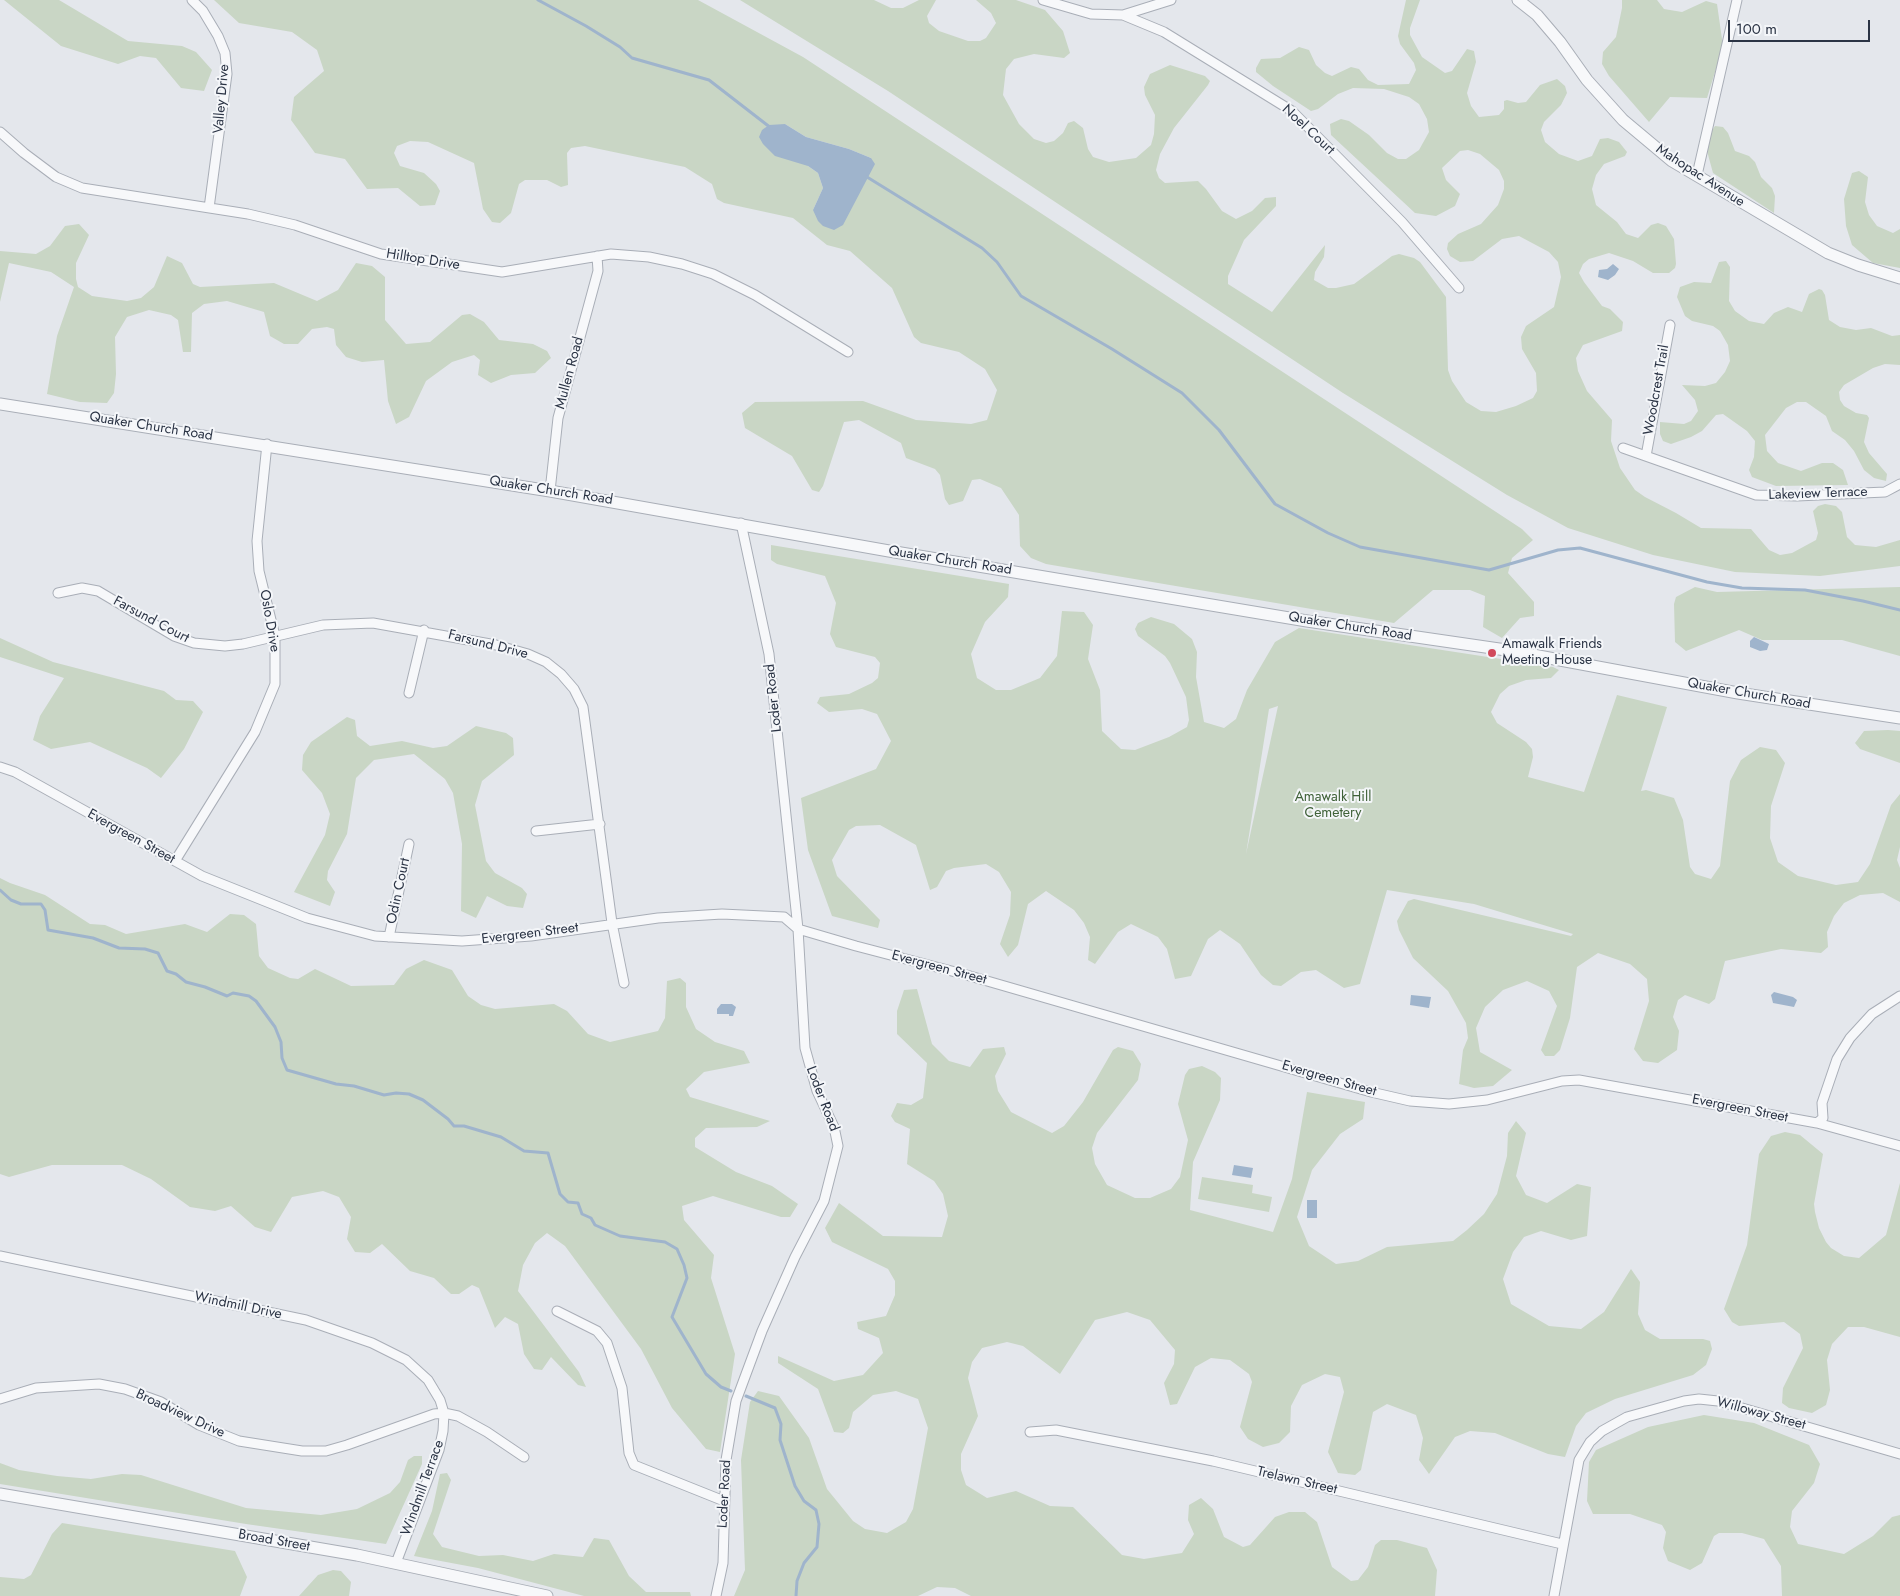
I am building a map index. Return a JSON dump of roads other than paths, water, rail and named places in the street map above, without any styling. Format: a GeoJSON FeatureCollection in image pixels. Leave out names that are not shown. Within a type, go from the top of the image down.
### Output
{"type":"FeatureCollection","features":[{"type":"Feature","properties":{"kind":"street","name":"Valley Drive"},"geometry":{"type":"LineString","coordinates":[[192,0],[203,11],[218,36],[225,53],[227,74],[209,208]]}},
{"type":"Feature","properties":{"kind":"street"},"geometry":{"type":"LineString","coordinates":[[1042,0],[1091,14],[1123,15],[1171,0]]}},
{"type":"Feature","properties":{"kind":"street","name":"Mahopac Avenue"},"geometry":{"type":"LineString","coordinates":[[1518,0],[1537,15],[1587,80],[1623,120],[1672,161],[1828,253],[1886,275],[1900,278]]}},
{"type":"Feature","properties":{"kind":"street"},"geometry":{"type":"LineString","coordinates":[[1697,175],[1737,0]]}},
{"type":"Feature","properties":{"kind":"street","name":"Noel Court"},"geometry":{"type":"LineString","coordinates":[[1123,15],[1164,32],[1292,111],[1402,222],[1459,288]]}},
{"type":"Feature","properties":{"kind":"street","name":"Hilltop Drive"},"geometry":{"type":"LineString","coordinates":[[0,132],[56,177],[82,188],[248,214],[295,225],[381,254],[502,272],[611,254],[649,257],[713,274],[755,295],[848,352]]}},
{"type":"Feature","properties":{"kind":"street","name":"Mullen Road"},"geometry":{"type":"LineString","coordinates":[[550,491],[558,418],[598,271],[597,256]]}},
{"type":"Feature","properties":{"kind":"street","name":"Woodcrest Trail"},"geometry":{"type":"LineString","coordinates":[[1646,456],[1670,325]]}},
{"type":"Feature","properties":{"kind":"street","name":"Quaker Church Road"},"geometry":{"type":"LineString","coordinates":[[0,404],[267,444],[741,523],[908,554],[1307,620],[1506,650],[1738,693],[1900,718]]}},
{"type":"Feature","properties":{"kind":"street","name":"Oslo Drive"},"geometry":{"type":"LineString","coordinates":[[175,861],[255,732],[276,684],[275,636],[259,571],[257,541],[267,444]]}},
{"type":"Feature","properties":{"kind":"street","name":"Lakeview Terrace"},"geometry":{"type":"LineString","coordinates":[[1622,448],[1756,495],[1885,492],[1900,484]]}},
{"type":"Feature","properties":{"kind":"street","name":"Loder Road"},"geometry":{"type":"LineString","coordinates":[[716,1596],[724,1563],[724,1501],[729,1436],[736,1401],[762,1331],[795,1257],[824,1201],[837,1157],[838,1146],[834,1127],[817,1090],[807,1061],[798,929],[769,654],[741,523]]}},
{"type":"Feature","properties":{"kind":"street","name":"Farsund Court"},"geometry":{"type":"LineString","coordinates":[[58,593],[82,588],[98,591],[167,632],[194,643],[225,646],[275,636]]}},
{"type":"Feature","properties":{"kind":"street","name":"Farsund Drive"},"geometry":{"type":"LineString","coordinates":[[275,636],[323,625],[372,623],[424,630],[528,654],[546,662],[561,674],[574,689],[583,707],[612,923],[624,983]]}},
{"type":"Feature","properties":{"kind":"street"},"geometry":{"type":"LineString","coordinates":[[409,693],[424,630]]}},
{"type":"Feature","properties":{"kind":"street","name":"Evergreen Street"},"geometry":{"type":"LineString","coordinates":[[0,767],[36,783],[202,876],[307,918],[375,936],[462,941],[531,936],[612,923],[658,918],[722,914],[784,917],[798,929],[1179,1035],[1371,1092],[1410,1101],[1449,1104],[1487,1100],[1562,1081],[1579,1080],[1816,1123],[1900,1146]]}},
{"type":"Feature","properties":{"kind":"street"},"geometry":{"type":"LineString","coordinates":[[536,831],[600,824]]}},
{"type":"Feature","properties":{"kind":"street","name":"Odin Court"},"geometry":{"type":"LineString","coordinates":[[389,937],[410,844]]}},
{"type":"Feature","properties":{"kind":"street"},"geometry":{"type":"LineString","coordinates":[[1816,1123],[1823,1118],[1822,1104],[1837,1059],[1850,1038],[1872,1014],[1900,996]]}},
{"type":"Feature","properties":{"kind":"street","name":"Windmill Drive"},"geometry":{"type":"LineString","coordinates":[[0,1256],[296,1318],[337,1329],[372,1343],[406,1360],[428,1380],[440,1400],[444,1412]]}},
{"type":"Feature","properties":{"kind":"street"},"geometry":{"type":"LineString","coordinates":[[558,1311],[597,1331],[607,1343],[622,1388],[629,1453],[634,1465],[724,1501]]}},
{"type":"Feature","properties":{"kind":"street","name":"Broadview Drive"},"geometry":{"type":"LineString","coordinates":[[0,1399],[36,1388],[99,1384],[125,1389],[161,1402],[199,1425],[239,1441],[302,1451],[326,1451],[444,1412]]}},
{"type":"Feature","properties":{"kind":"street","name":"Willoway Street"},"geometry":{"type":"LineString","coordinates":[[1562,1544],[1579,1460],[1590,1442],[1602,1431],[1627,1416],[1699,1399],[1739,1406],[1900,1454]]}},
{"type":"Feature","properties":{"kind":"street"},"geometry":{"type":"LineString","coordinates":[[444,1412],[458,1416],[488,1432],[524,1457]]}},
{"type":"Feature","properties":{"kind":"street","name":"Windmill Terrace"},"geometry":{"type":"LineString","coordinates":[[396,1563],[438,1450],[444,1431],[444,1412]]}},
{"type":"Feature","properties":{"kind":"street","name":"Trelawn Street"},"geometry":{"type":"LineString","coordinates":[[1030,1432],[1056,1430],[1204,1459],[1562,1544]]}},
{"type":"Feature","properties":{"kind":"street","name":"Broad Street"},"geometry":{"type":"LineString","coordinates":[[0,1494],[396,1563],[547,1596]]}},
{"type":"Feature","properties":{"kind":"street"},"geometry":{"type":"LineString","coordinates":[[1554,1596],[1562,1544]]}},
{"type":"Feature","properties":{"kind":"water"},"geometry":{"type":"Polygon","coordinates":[[[785,124],[806,137],[849,149],[871,158],[875,164],[843,225],[834,230],[823,226],[818,221],[813,210],[823,188],[818,173],[808,166],[775,156],[759,137],[762,130],[769,125],[785,124]]]}},
{"type":"Feature","properties":{"kind":"water"},"geometry":{"type":"Polygon","coordinates":[[[1613,264],[1619,269],[1615,275],[1608,280],[1598,277],[1599,270],[1607,269],[1613,264]]]}},
{"type":"Feature","properties":{"kind":"water"},"geometry":{"type":"Polygon","coordinates":[[[1754,637],[1769,644],[1767,650],[1760,651],[1750,647],[1750,641],[1754,637]]]}},
{"type":"Feature","properties":{"kind":"water"},"geometry":{"type":"Polygon","coordinates":[[[1774,992],[1793,997],[1797,1000],[1794,1007],[1773,1003],[1771,995],[1774,992]]]}},
{"type":"Feature","properties":{"kind":"water"},"geometry":{"type":"Polygon","coordinates":[[[1411,995],[1431,997],[1429,1008],[1410,1005],[1411,995]]]}},
{"type":"Feature","properties":{"kind":"water"},"geometry":{"type":"Polygon","coordinates":[[[721,1004],[732,1004],[736,1007],[733,1016],[717,1014],[717,1009],[721,1004]]]}},
{"type":"Feature","properties":{"kind":"water"},"geometry":{"type":"Polygon","coordinates":[[[1234,1165],[1253,1168],[1251,1178],[1232,1175],[1234,1165]]]}},
{"type":"Feature","properties":{"kind":"water"},"geometry":{"type":"Polygon","coordinates":[[[1307,1200],[1317,1200],[1317,1218],[1307,1218],[1307,1200]]]}},
{"type":"Feature","properties":{"kind":"waterway"},"geometry":{"type":"LineString","coordinates":[[538,0],[586,26],[620,47],[632,58],[709,80],[771,128]]}},
{"type":"Feature","properties":{"kind":"waterway"},"geometry":{"type":"LineString","coordinates":[[867,177],[982,248],[997,262],[1021,296],[1112,349],[1182,393],[1219,430],[1275,504],[1328,533],[1360,547],[1489,570],[1558,550],[1580,548],[1707,582],[1742,588],[1805,590],[1900,610]]}},
{"type":"Feature","properties":{"kind":"waterway"},"geometry":{"type":"LineString","coordinates":[[0,890],[11,900],[21,904],[41,904],[45,910],[48,930],[93,938],[119,948],[145,949],[158,953],[167,971],[176,974],[186,982],[227,996],[233,993],[249,996],[256,1001],[275,1027],[281,1042],[282,1058],[287,1070],[384,1095],[396,1093],[409,1094],[423,1100],[448,1119],[454,1126],[464,1126],[501,1137],[524,1151],[548,1153],[560,1194],[568,1202],[578,1203],[582,1214],[591,1218],[595,1225],[620,1236],[665,1242],[677,1249],[687,1278],[672,1317],[706,1374],[721,1387],[731,1391]]}},
{"type":"Feature","properties":{"kind":"waterway"},"geometry":{"type":"LineString","coordinates":[[746,1396],[775,1408],[781,1424],[780,1440],[795,1486],[804,1501],[816,1510],[819,1524],[817,1547],[804,1563],[797,1581],[796,1596]]}},
{"type":"Feature","properties":{"kind":"place","name":"Amawalk Friends Meeting House"},"geometry":{"type":"Point","coordinates":[1492,653]}},
{"type":"Feature","properties":{"kind":"park label","name":"Amawalk Hill Cemetery"},"geometry":{"type":"Point","coordinates":[1333,806]}}]}
